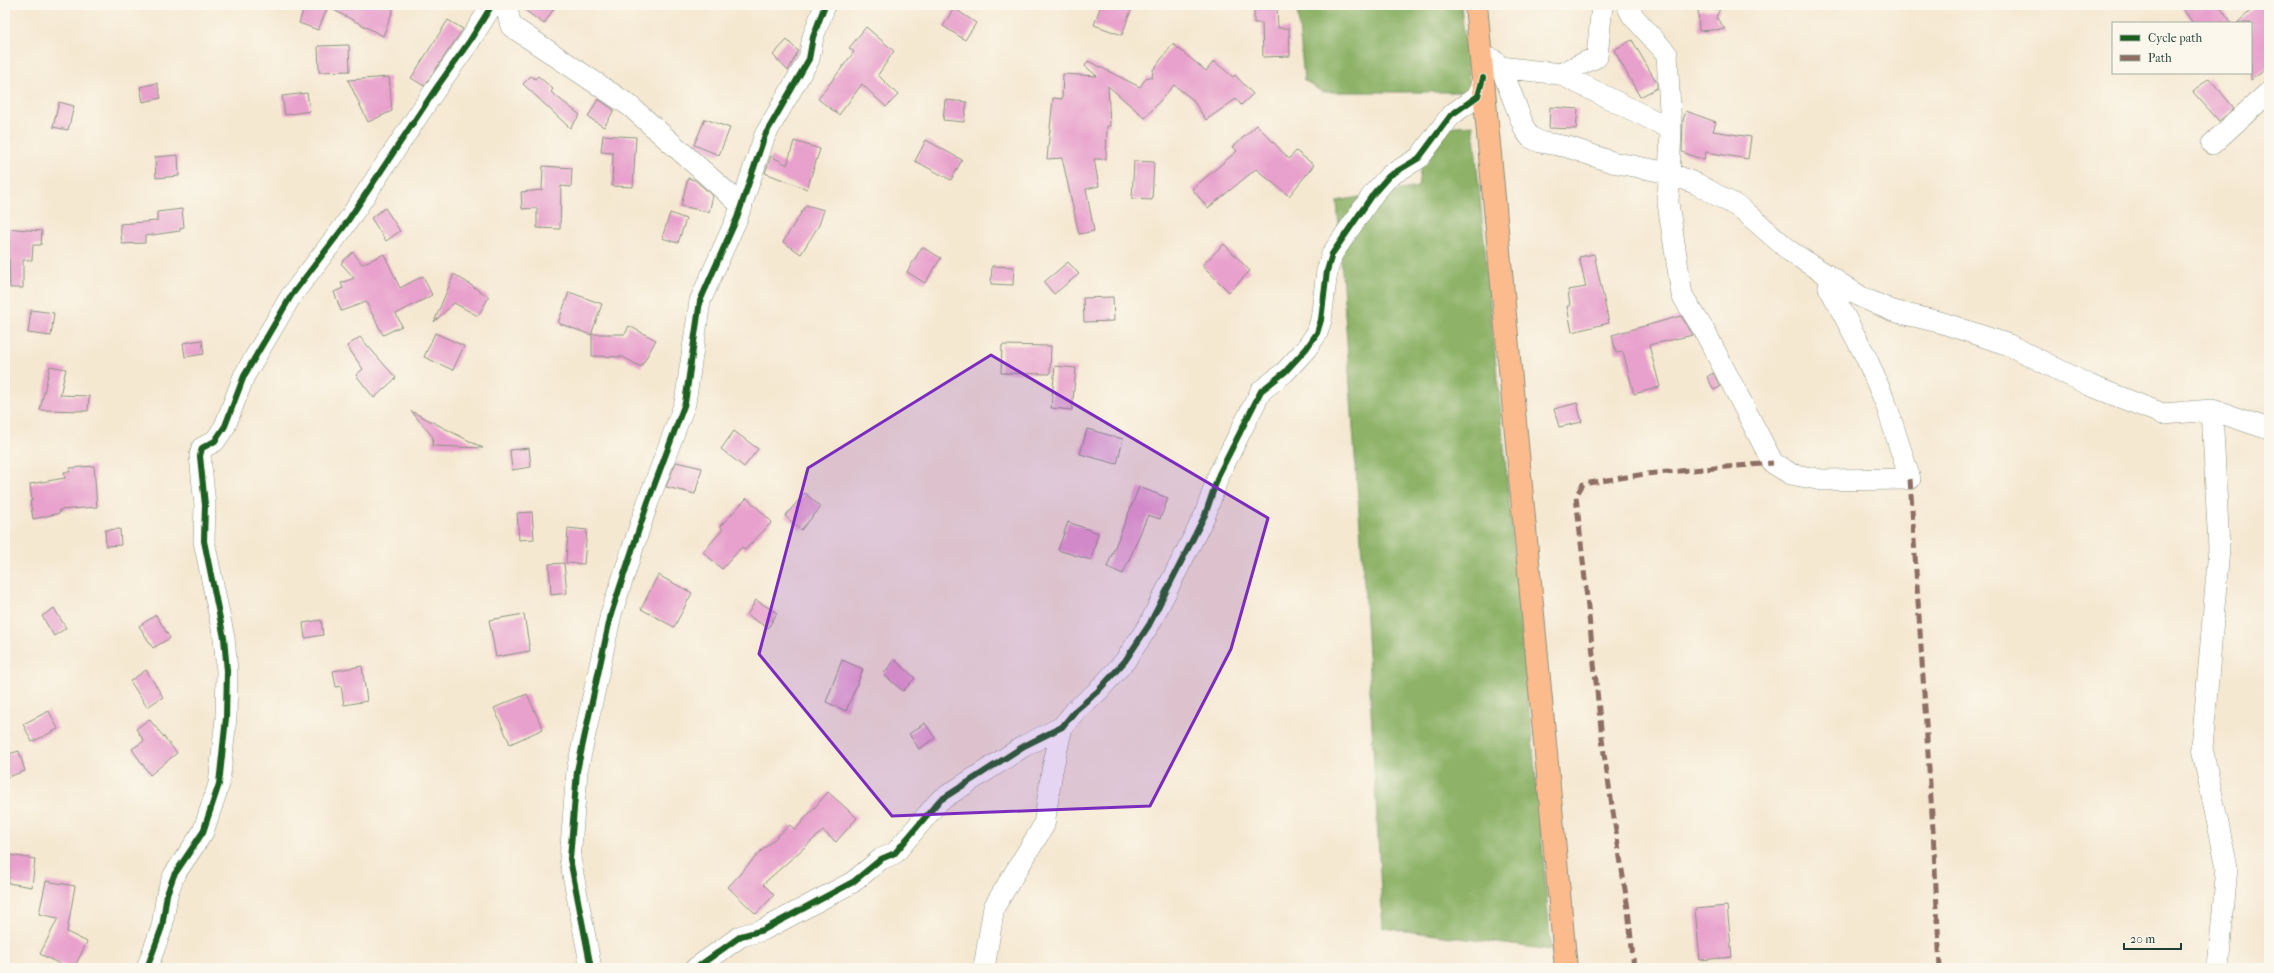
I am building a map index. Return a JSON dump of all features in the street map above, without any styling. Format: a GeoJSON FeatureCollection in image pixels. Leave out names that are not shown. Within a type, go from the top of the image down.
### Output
{"type":"FeatureCollection","features":[{"type":"Feature","properties":{"kind":"main road"},"geometry":{"type":"LineString","coordinates":[[1476,5],[1489,68],[1566,968]]}},
{"type":"Feature","properties":{"kind":"street"},"geometry":{"type":"LineString","coordinates":[[147,968],[162,927],[168,894],[174,875],[204,832],[219,784],[226,718],[227,671],[224,638],[204,541],[205,505],[200,456],[202,448],[215,441],[225,426],[244,376],[291,296],[343,228],[437,87],[469,42],[492,5]]}},
{"type":"Feature","properties":{"kind":"street"},"geometry":{"type":"LineString","coordinates":[[506,5],[511,26],[630,106],[742,206]]}},
{"type":"Feature","properties":{"kind":"street"},"geometry":{"type":"LineString","coordinates":[[591,968],[570,859],[577,771],[611,614],[648,502],[685,402],[700,301],[742,206],[765,135],[808,59],[813,38],[825,5]]}},
{"type":"Feature","properties":{"kind":"street"},"geometry":{"type":"LineString","coordinates":[[1560,74],[1597,57],[1602,5]]}},
{"type":"Feature","properties":{"kind":"street"},"geometry":{"type":"LineString","coordinates":[[1627,5],[1632,15],[1667,54],[1671,129],[1668,202],[1682,295],[1705,332],[1773,463],[1791,474],[1822,480],[1910,479],[1886,404],[1866,356],[1829,287],[1834,279]]}},
{"type":"Feature","properties":{"kind":"street"},"geometry":{"type":"LineString","coordinates":[[1489,68],[1560,74],[1671,129]]}},
{"type":"Feature","properties":{"kind":"street"},"geometry":{"type":"LineString","coordinates":[[1489,68],[1530,137],[1540,142],[1568,147],[1612,162],[1669,173],[1697,184],[1742,209],[1791,252],[1861,297],[1893,311],[1943,322],[2009,345],[2089,385],[2163,414],[2212,410],[2269,429]]}},
{"type":"Feature","properties":{"kind":"street"},"geometry":{"type":"LineString","coordinates":[[696,968],[741,936],[763,930],[853,882],[881,859],[895,853],[939,801],[1024,746],[1062,727],[1125,661],[1149,625],[1205,515],[1219,474],[1261,391],[1285,372],[1306,349],[1317,333],[1321,320],[1327,271],[1332,254],[1374,193],[1389,176],[1419,158],[1451,115],[1478,96],[1489,68]]}},
{"type":"Feature","properties":{"kind":"street"},"geometry":{"type":"LineString","coordinates":[[2212,144],[2269,92]]}},
{"type":"Feature","properties":{"kind":"street"},"geometry":{"type":"LineString","coordinates":[[2212,410],[2219,549],[2202,748],[2227,867],[2218,968]]}},
{"type":"Feature","properties":{"kind":"street"},"geometry":{"type":"LineString","coordinates":[[984,968],[994,906],[1044,825],[1052,771],[1062,727]]}},
{"type":"Feature","properties":{"kind":"highlighted area"},"geometry":{"type":"Polygon","coordinates":[[[991,355],[1268,518],[1231,649],[1150,806],[892,816],[759,654],[808,468],[991,355]]]}},
{"type":"Feature","properties":{"kind":"green space"},"geometry":{"type":"Polygon","coordinates":[[[1297,5],[1461,5],[1470,92],[1322,92],[1304,80],[1297,5]]]}},
{"type":"Feature","properties":{"kind":"green space"},"geometry":{"type":"Polygon","coordinates":[[[1473,125],[1542,842],[1551,950],[1383,928],[1364,583],[1337,201],[1418,187],[1426,128],[1473,125]]]}},
{"type":"Feature","properties":{"kind":"building"},"geometry":{"type":"Polygon","coordinates":[[[305,5],[395,5],[383,36],[328,7],[318,30],[299,23],[305,5]]]}},
{"type":"Feature","properties":{"kind":"building"},"geometry":{"type":"Polygon","coordinates":[[[518,5],[556,5],[544,24],[518,5]]]}},
{"type":"Feature","properties":{"kind":"building"},"geometry":{"type":"Polygon","coordinates":[[[1101,5],[1117,5],[1131,10],[1122,35],[1094,25],[1101,5]]]}},
{"type":"Feature","properties":{"kind":"building"},"geometry":{"type":"Polygon","coordinates":[[[1254,5],[1277,5],[1278,28],[1289,28],[1290,56],[1263,57],[1262,23],[1254,23],[1254,5]]]}},
{"type":"Feature","properties":{"kind":"building"},"geometry":{"type":"Polygon","coordinates":[[[2180,5],[2219,5],[2231,22],[2192,22],[2180,5]]]}},
{"type":"Feature","properties":{"kind":"building"},"geometry":{"type":"Polygon","coordinates":[[[2257,5],[2269,5],[2269,67],[2251,80],[2252,22],[2238,22],[2257,5]]]}},
{"type":"Feature","properties":{"kind":"building"},"geometry":{"type":"Polygon","coordinates":[[[954,8],[976,23],[965,40],[943,26],[954,8]]]}},
{"type":"Feature","properties":{"kind":"building"},"geometry":{"type":"Polygon","coordinates":[[[1720,9],[1716,17],[1725,29],[1699,31],[1698,10],[1720,9]]]}},
{"type":"Feature","properties":{"kind":"building"},"geometry":{"type":"Polygon","coordinates":[[[448,20],[463,29],[424,86],[411,78],[448,20]]]}},
{"type":"Feature","properties":{"kind":"building"},"geometry":{"type":"Polygon","coordinates":[[[866,27],[894,51],[878,75],[898,95],[886,107],[862,84],[839,115],[818,99],[854,52],[849,48],[866,27]]]}},
{"type":"Feature","properties":{"kind":"building"},"geometry":{"type":"Polygon","coordinates":[[[787,40],[798,51],[788,71],[773,55],[787,40]]]}},
{"type":"Feature","properties":{"kind":"building"},"geometry":{"type":"Polygon","coordinates":[[[1632,40],[1657,83],[1657,88],[1640,97],[1614,50],[1632,40]]]}},
{"type":"Feature","properties":{"kind":"building"},"geometry":{"type":"Polygon","coordinates":[[[1173,44],[1206,71],[1214,61],[1233,77],[1235,75],[1253,94],[1241,105],[1236,99],[1206,120],[1192,99],[1174,85],[1145,118],[1108,86],[1110,126],[1107,126],[1106,159],[1094,159],[1099,186],[1086,189],[1094,231],[1079,234],[1062,158],[1047,159],[1053,98],[1062,99],[1063,74],[1097,76],[1085,66],[1088,61],[1140,87],[1147,77],[1152,78],[1153,70],[1173,44]]]}},
{"type":"Feature","properties":{"kind":"building"},"geometry":{"type":"Polygon","coordinates":[[[349,45],[350,71],[319,72],[318,46],[349,45]]]}},
{"type":"Feature","properties":{"kind":"building"},"geometry":{"type":"Polygon","coordinates":[[[531,76],[535,79],[538,76],[553,89],[551,92],[580,115],[570,128],[523,84],[531,76]]]}},
{"type":"Feature","properties":{"kind":"building"},"geometry":{"type":"Polygon","coordinates":[[[389,77],[392,111],[368,122],[348,80],[389,77]]]}},
{"type":"Feature","properties":{"kind":"building"},"geometry":{"type":"Polygon","coordinates":[[[2209,78],[2234,108],[2219,121],[2193,92],[2209,78]]]}},
{"type":"Feature","properties":{"kind":"building"},"geometry":{"type":"Polygon","coordinates":[[[157,83],[161,98],[143,102],[140,87],[157,83]]]}},
{"type":"Feature","properties":{"kind":"building"},"geometry":{"type":"Polygon","coordinates":[[[307,93],[310,111],[285,115],[282,96],[307,93]]]}},
{"type":"Feature","properties":{"kind":"building"},"geometry":{"type":"Polygon","coordinates":[[[598,99],[614,110],[604,127],[588,117],[598,99]]]}},
{"type":"Feature","properties":{"kind":"building"},"geometry":{"type":"Polygon","coordinates":[[[945,100],[967,102],[964,122],[943,120],[945,100]]]}},
{"type":"Feature","properties":{"kind":"building"},"geometry":{"type":"Polygon","coordinates":[[[59,102],[74,106],[68,130],[53,127],[59,102]]]}},
{"type":"Feature","properties":{"kind":"building"},"geometry":{"type":"Polygon","coordinates":[[[1550,107],[1578,109],[1576,129],[1549,128],[1550,107]]]}},
{"type":"Feature","properties":{"kind":"building"},"geometry":{"type":"Polygon","coordinates":[[[1686,111],[1716,122],[1713,131],[1751,137],[1748,159],[1706,152],[1704,160],[1682,152],[1683,120],[1686,111]]]}},
{"type":"Feature","properties":{"kind":"building"},"geometry":{"type":"Polygon","coordinates":[[[705,119],[730,128],[719,155],[694,145],[705,119]]]}},
{"type":"Feature","properties":{"kind":"building"},"geometry":{"type":"Polygon","coordinates":[[[1257,125],[1289,159],[1296,151],[1314,165],[1289,196],[1256,169],[1208,208],[1192,189],[1237,151],[1233,147],[1257,125]]]}},
{"type":"Feature","properties":{"kind":"building"},"geometry":{"type":"Polygon","coordinates":[[[603,135],[636,137],[633,187],[612,186],[613,153],[601,152],[603,135]]]}},
{"type":"Feature","properties":{"kind":"building"},"geometry":{"type":"Polygon","coordinates":[[[926,140],[962,160],[951,180],[915,161],[926,140]]]}},
{"type":"Feature","properties":{"kind":"building"},"geometry":{"type":"Polygon","coordinates":[[[794,141],[820,149],[807,189],[765,173],[771,156],[787,165],[794,141]]]}},
{"type":"Feature","properties":{"kind":"building"},"geometry":{"type":"Polygon","coordinates":[[[178,155],[179,176],[156,178],[155,157],[178,155]]]}},
{"type":"Feature","properties":{"kind":"building"},"geometry":{"type":"Polygon","coordinates":[[[1134,161],[1154,162],[1152,200],[1132,199],[1134,161]]]}},
{"type":"Feature","properties":{"kind":"building"},"geometry":{"type":"Polygon","coordinates":[[[543,166],[572,168],[571,187],[561,186],[560,229],[537,228],[537,208],[522,209],[521,192],[542,190],[543,166]]]}},
{"type":"Feature","properties":{"kind":"building"},"geometry":{"type":"Polygon","coordinates":[[[688,178],[695,180],[713,196],[709,212],[681,206],[688,178]]]}},
{"type":"Feature","properties":{"kind":"building"},"geometry":{"type":"Polygon","coordinates":[[[806,205],[824,210],[819,225],[801,254],[783,242],[806,205]]]}},
{"type":"Feature","properties":{"kind":"building"},"geometry":{"type":"Polygon","coordinates":[[[385,208],[400,231],[386,241],[371,218],[385,208]]]}},
{"type":"Feature","properties":{"kind":"building"},"geometry":{"type":"Polygon","coordinates":[[[182,209],[184,227],[180,228],[180,231],[145,236],[145,243],[122,244],[120,224],[157,221],[157,212],[182,209]]]}},
{"type":"Feature","properties":{"kind":"building"},"geometry":{"type":"Polygon","coordinates":[[[670,213],[686,219],[678,243],[662,238],[670,213]]]}},
{"type":"Feature","properties":{"kind":"building"},"geometry":{"type":"Polygon","coordinates":[[[5,228],[42,231],[41,245],[33,245],[32,260],[23,260],[23,288],[10,288],[9,259],[5,259],[5,228]]]}},
{"type":"Feature","properties":{"kind":"building"},"geometry":{"type":"Polygon","coordinates":[[[1224,244],[1250,271],[1229,292],[1202,265],[1224,244]]]}},
{"type":"Feature","properties":{"kind":"building"},"geometry":{"type":"Polygon","coordinates":[[[922,247],[941,258],[925,283],[907,272],[922,247]]]}},
{"type":"Feature","properties":{"kind":"building"},"geometry":{"type":"Polygon","coordinates":[[[353,252],[362,264],[384,254],[400,288],[423,276],[432,295],[396,314],[402,326],[383,335],[366,302],[341,311],[334,292],[343,288],[341,283],[354,278],[341,263],[353,252]]]}},
{"type":"Feature","properties":{"kind":"building"},"geometry":{"type":"Polygon","coordinates":[[[1594,254],[1609,323],[1572,332],[1567,306],[1570,306],[1568,290],[1586,287],[1579,257],[1594,254]]]}},
{"type":"Feature","properties":{"kind":"building"},"geometry":{"type":"Polygon","coordinates":[[[1068,262],[1079,274],[1054,294],[1044,282],[1068,262]]]}},
{"type":"Feature","properties":{"kind":"building"},"geometry":{"type":"Polygon","coordinates":[[[992,266],[1014,267],[1013,285],[991,284],[992,266]]]}},
{"type":"Feature","properties":{"kind":"building"},"geometry":{"type":"Polygon","coordinates":[[[454,274],[489,297],[478,316],[454,303],[434,322],[454,274]]]}},
{"type":"Feature","properties":{"kind":"building"},"geometry":{"type":"Polygon","coordinates":[[[569,292],[602,304],[591,335],[558,323],[569,292]]]}},
{"type":"Feature","properties":{"kind":"building"},"geometry":{"type":"Polygon","coordinates":[[[1113,297],[1114,321],[1084,322],[1083,298],[1113,297]]]}},
{"type":"Feature","properties":{"kind":"building"},"geometry":{"type":"Polygon","coordinates":[[[31,310],[54,313],[51,336],[28,333],[31,310]]]}},
{"type":"Feature","properties":{"kind":"building"},"geometry":{"type":"Polygon","coordinates":[[[1681,316],[1693,335],[1649,345],[1660,387],[1634,394],[1623,352],[1616,353],[1612,335],[1681,316]]]}},
{"type":"Feature","properties":{"kind":"building"},"geometry":{"type":"Polygon","coordinates":[[[629,326],[656,340],[641,367],[623,357],[592,356],[592,334],[625,334],[629,326]]]}},
{"type":"Feature","properties":{"kind":"building"},"geometry":{"type":"Polygon","coordinates":[[[435,333],[464,346],[453,370],[424,357],[435,333]]]}},
{"type":"Feature","properties":{"kind":"building"},"geometry":{"type":"Polygon","coordinates":[[[360,337],[396,378],[374,398],[356,375],[363,369],[347,346],[360,337]]]}},
{"type":"Feature","properties":{"kind":"building"},"geometry":{"type":"Polygon","coordinates":[[[202,340],[204,354],[185,357],[183,343],[202,340]]]}},
{"type":"Feature","properties":{"kind":"building"},"geometry":{"type":"Polygon","coordinates":[[[1002,345],[1051,346],[1050,374],[1001,373],[1002,345]]]}},
{"type":"Feature","properties":{"kind":"building"},"geometry":{"type":"Polygon","coordinates":[[[50,366],[66,369],[60,395],[89,396],[88,411],[40,410],[50,366]]]}},
{"type":"Feature","properties":{"kind":"building"},"geometry":{"type":"Polygon","coordinates":[[[1055,366],[1076,368],[1072,410],[1051,408],[1055,366]]]}},
{"type":"Feature","properties":{"kind":"building"},"geometry":{"type":"Polygon","coordinates":[[[1713,373],[1720,387],[1714,390],[1707,377],[1713,373]]]}},
{"type":"Feature","properties":{"kind":"building"},"geometry":{"type":"Polygon","coordinates":[[[1577,403],[1582,422],[1559,427],[1554,409],[1577,403]]]}},
{"type":"Feature","properties":{"kind":"building"},"geometry":{"type":"Polygon","coordinates":[[[411,411],[483,448],[432,446],[433,437],[411,411]]]}},
{"type":"Feature","properties":{"kind":"building"},"geometry":{"type":"Polygon","coordinates":[[[1087,429],[1123,439],[1117,464],[1080,454],[1087,429]]]}},
{"type":"Feature","properties":{"kind":"building"},"geometry":{"type":"Polygon","coordinates":[[[734,431],[758,449],[744,467],[721,449],[734,431]]]}},
{"type":"Feature","properties":{"kind":"building"},"geometry":{"type":"Polygon","coordinates":[[[529,448],[531,467],[512,470],[510,450],[529,448]]]}},
{"type":"Feature","properties":{"kind":"building"},"geometry":{"type":"Polygon","coordinates":[[[676,462],[702,468],[695,494],[666,487],[676,462]]]}},
{"type":"Feature","properties":{"kind":"building"},"geometry":{"type":"Polygon","coordinates":[[[94,466],[97,507],[59,510],[60,513],[33,519],[30,501],[32,501],[30,484],[65,478],[64,472],[70,472],[70,468],[94,466]]]}},
{"type":"Feature","properties":{"kind":"building"},"geometry":{"type":"Polygon","coordinates":[[[1139,487],[1168,498],[1160,519],[1148,515],[1123,574],[1107,567],[1139,487]]]}},
{"type":"Feature","properties":{"kind":"building"},"geometry":{"type":"Polygon","coordinates":[[[805,493],[821,507],[801,530],[785,516],[805,493]]]}},
{"type":"Feature","properties":{"kind":"building"},"geometry":{"type":"Polygon","coordinates":[[[747,498],[772,522],[745,550],[742,547],[722,569],[703,552],[723,529],[720,526],[747,498]]]}},
{"type":"Feature","properties":{"kind":"building"},"geometry":{"type":"Polygon","coordinates":[[[532,512],[534,539],[519,540],[517,513],[532,512]]]}},
{"type":"Feature","properties":{"kind":"building"},"geometry":{"type":"Polygon","coordinates":[[[1068,522],[1098,533],[1091,560],[1058,550],[1068,522]]]}},
{"type":"Feature","properties":{"kind":"building"},"geometry":{"type":"Polygon","coordinates":[[[568,528],[587,530],[584,564],[566,563],[568,528]]]}},
{"type":"Feature","properties":{"kind":"building"},"geometry":{"type":"Polygon","coordinates":[[[120,529],[121,545],[106,546],[105,530],[120,529]]]}},
{"type":"Feature","properties":{"kind":"building"},"geometry":{"type":"Polygon","coordinates":[[[564,563],[567,593],[551,595],[549,564],[564,563]]]}},
{"type":"Feature","properties":{"kind":"building"},"geometry":{"type":"Polygon","coordinates":[[[658,575],[692,593],[674,627],[641,609],[658,575]]]}},
{"type":"Feature","properties":{"kind":"building"},"geometry":{"type":"Polygon","coordinates":[[[756,600],[777,613],[768,628],[747,615],[756,600]]]}},
{"type":"Feature","properties":{"kind":"building"},"geometry":{"type":"Polygon","coordinates":[[[54,608],[66,628],[54,636],[42,616],[54,608]]]}},
{"type":"Feature","properties":{"kind":"building"},"geometry":{"type":"Polygon","coordinates":[[[524,614],[530,651],[496,657],[489,620],[524,614]]]}},
{"type":"Feature","properties":{"kind":"building"},"geometry":{"type":"Polygon","coordinates":[[[156,615],[170,638],[153,648],[139,626],[156,615]]]}},
{"type":"Feature","properties":{"kind":"building"},"geometry":{"type":"Polygon","coordinates":[[[321,620],[323,635],[305,638],[303,623],[321,620]]]}},
{"type":"Feature","properties":{"kind":"building"},"geometry":{"type":"Polygon","coordinates":[[[842,660],[863,669],[846,711],[826,702],[842,660]]]}},
{"type":"Feature","properties":{"kind":"building"},"geometry":{"type":"Polygon","coordinates":[[[895,660],[915,678],[903,691],[883,674],[895,660]]]}},
{"type":"Feature","properties":{"kind":"building"},"geometry":{"type":"Polygon","coordinates":[[[362,666],[367,701],[344,705],[341,686],[336,687],[333,671],[362,666]]]}},
{"type":"Feature","properties":{"kind":"building"},"geometry":{"type":"Polygon","coordinates":[[[146,670],[163,697],[147,707],[130,681],[146,670]]]}},
{"type":"Feature","properties":{"kind":"building"},"geometry":{"type":"Polygon","coordinates":[[[527,694],[543,729],[510,744],[494,708],[527,694]]]}},
{"type":"Feature","properties":{"kind":"building"},"geometry":{"type":"Polygon","coordinates":[[[49,711],[58,729],[32,742],[23,724],[49,711]]]}},
{"type":"Feature","properties":{"kind":"building"},"geometry":{"type":"Polygon","coordinates":[[[149,719],[177,753],[150,775],[132,749],[144,741],[136,729],[149,719]]]}},
{"type":"Feature","properties":{"kind":"building"},"geometry":{"type":"Polygon","coordinates":[[[925,723],[935,738],[919,749],[909,734],[925,723]]]}},
{"type":"Feature","properties":{"kind":"building"},"geometry":{"type":"Polygon","coordinates":[[[19,751],[25,771],[5,778],[5,755],[19,751]]]}},
{"type":"Feature","properties":{"kind":"building"},"geometry":{"type":"Polygon","coordinates":[[[828,792],[857,818],[836,842],[823,831],[763,884],[774,895],[756,914],[728,887],[761,851],[790,825],[795,830],[828,792]]]}},
{"type":"Feature","properties":{"kind":"building"},"geometry":{"type":"Polygon","coordinates":[[[10,855],[35,859],[32,887],[8,883],[10,855]]]}},
{"type":"Feature","properties":{"kind":"building"},"geometry":{"type":"Polygon","coordinates":[[[46,881],[75,886],[67,932],[87,942],[74,968],[68,968],[40,954],[58,918],[39,914],[46,881]]]}},
{"type":"Feature","properties":{"kind":"building"},"geometry":{"type":"Polygon","coordinates":[[[1727,906],[1732,957],[1700,960],[1695,909],[1727,906]]]}},
{"type":"Feature","properties":{"kind":"marked path"},"geometry":{"type":"LineString","coordinates":[[1634,968],[1628,909],[1603,747],[1576,496],[1583,484],[1645,474],[1773,463]]}},
{"type":"Feature","properties":{"kind":"marked path"},"geometry":{"type":"LineString","coordinates":[[1910,479],[1933,830],[1940,968]]}},
{"type":"Feature","properties":{"kind":"cycle path"},"geometry":{"type":"LineString","coordinates":[[147,968],[162,927],[167,894],[174,875],[203,832],[219,784],[226,718],[227,671],[224,638],[204,541],[205,505],[200,456],[202,448],[215,441],[225,426],[244,376],[291,296],[343,228],[437,87],[469,42],[492,5]]}},
{"type":"Feature","properties":{"kind":"cycle path"},"geometry":{"type":"LineString","coordinates":[[591,968],[570,859],[577,771],[611,614],[648,502],[685,403],[700,301],[737,218],[765,135],[809,59],[813,37],[825,5]]}},
{"type":"Feature","properties":{"kind":"cycle path"},"geometry":{"type":"LineString","coordinates":[[696,968],[741,936],[763,930],[853,882],[881,859],[895,853],[939,801],[1024,746],[1062,727],[1076,710],[1098,691],[1125,661],[1149,625],[1205,515],[1219,474],[1261,391],[1285,372],[1306,349],[1317,333],[1321,320],[1327,271],[1332,254],[1374,193],[1389,176],[1419,158],[1451,115],[1478,96],[1483,78]]}}]}
